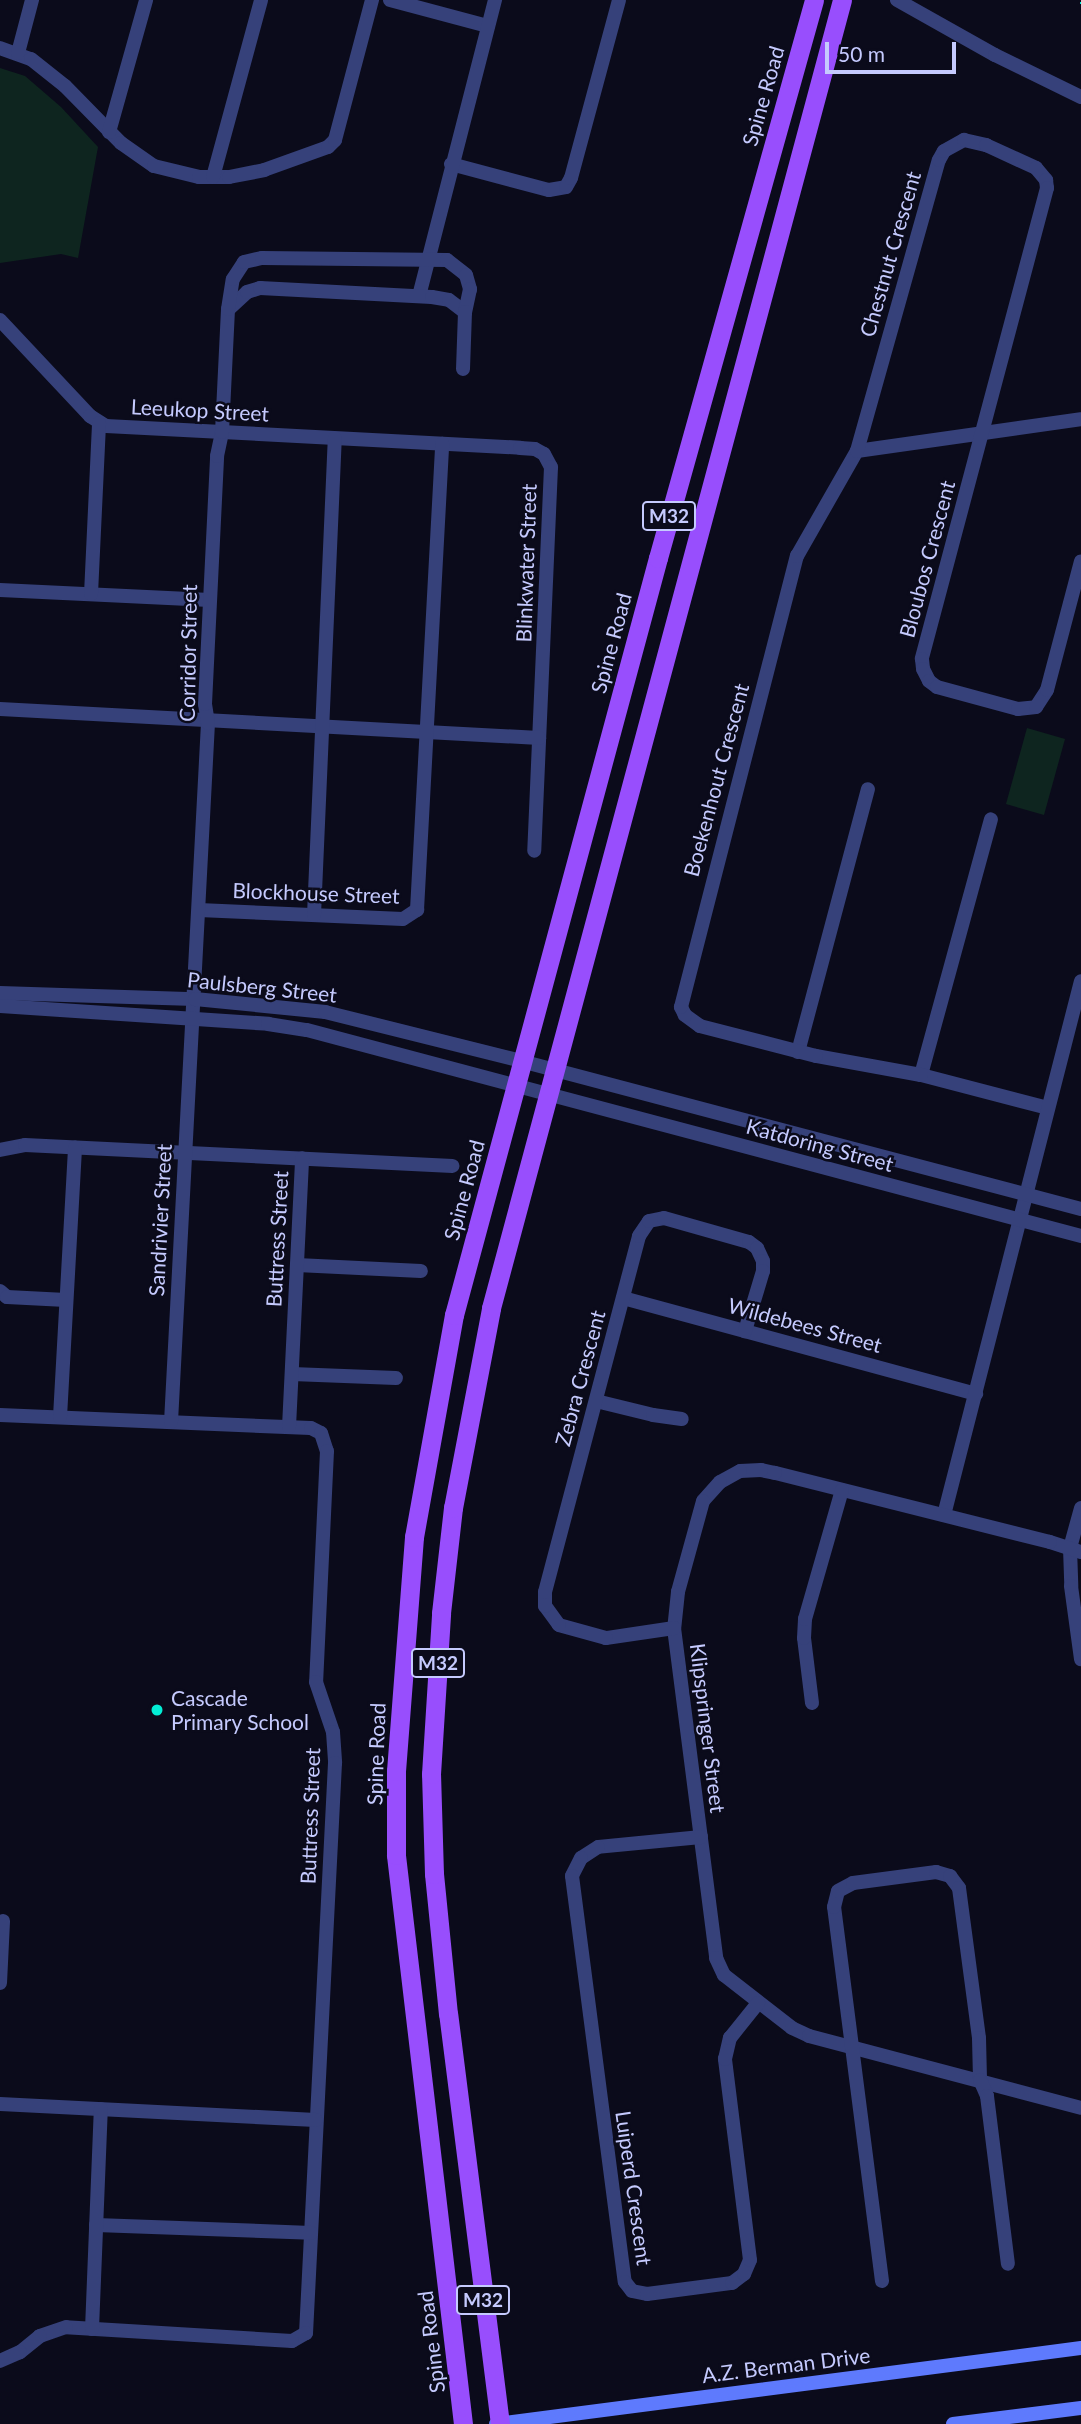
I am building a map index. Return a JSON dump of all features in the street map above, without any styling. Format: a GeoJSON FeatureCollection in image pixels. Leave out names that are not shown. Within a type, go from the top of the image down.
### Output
{"type":"FeatureCollection","features":[{"type":"Feature","properties":{"kind":"main road","name":"Spine Road"},"geometry":{"type":"LineString","coordinates":[[463,2424],[396,1855],[396,1771],[407,1599],[426,1456],[454,1315],[521,1061],[814,0]]}},
{"type":"Feature","properties":{"kind":"main road","name":"M32"},"geometry":{"type":"LineString","coordinates":[[498,2424],[448,2014],[434,1874],[431,1774],[441,1613],[463,1442],[491,1308],[842,0]]}},
{"type":"Feature","properties":{"kind":"main road","name":"A.Z. Berman Drive"},"geometry":{"type":"LineString","coordinates":[[498,2424],[1081,2348]]}},
{"type":"Feature","properties":{"kind":"main road"},"geometry":{"type":"LineString","coordinates":[[953,2424],[1081,2408]]}},
{"type":"Feature","properties":{"kind":"street"},"geometry":{"type":"LineString","coordinates":[[18,53],[32,0]]}},
{"type":"Feature","properties":{"kind":"street"},"geometry":{"type":"LineString","coordinates":[[109,132],[146,0]]}},
{"type":"Feature","properties":{"kind":"street"},"geometry":{"type":"LineString","coordinates":[[214,177],[261,0]]}},
{"type":"Feature","properties":{"kind":"street"},"geometry":{"type":"LineString","coordinates":[[0,48],[32,59],[65,86],[109,132],[158,168],[214,177],[264,170],[332,144],[337,136],[372,0]]}},
{"type":"Feature","properties":{"kind":"street"},"geometry":{"type":"LineString","coordinates":[[390,0],[488,26]]}},
{"type":"Feature","properties":{"kind":"street"},"geometry":{"type":"LineString","coordinates":[[419,296],[495,0]]}},
{"type":"Feature","properties":{"kind":"street"},"geometry":{"type":"LineString","coordinates":[[452,164],[549,190],[566,187],[571,178],[619,0]]}},
{"type":"Feature","properties":{"kind":"street"},"geometry":{"type":"LineString","coordinates":[[897,0],[995,55],[1081,97]]}},
{"type":"Feature","properties":{"kind":"street","name":"Chestnut Crescent"},"geometry":{"type":"LineString","coordinates":[[857,451],[935,172],[944,151],[964,140],[986,145],[1036,168],[1046,180],[1047,188],[983,433]]}},
{"type":"Feature","properties":{"kind":"street"},"geometry":{"type":"LineString","coordinates":[[428,258],[447,260],[466,275],[470,289],[465,312],[463,369]]}},
{"type":"Feature","properties":{"kind":"street","name":"Corridor Street"},"geometry":{"type":"LineString","coordinates":[[195,999],[208,723],[205,704],[216,456],[222,432],[228,309],[233,279],[244,262],[253,260],[428,258]]}},
{"type":"Feature","properties":{"kind":"street"},"geometry":{"type":"LineString","coordinates":[[228,309],[247,292],[260,288],[419,296],[449,300],[465,312]]}},
{"type":"Feature","properties":{"kind":"street","name":"Leeukop Street"},"geometry":{"type":"LineString","coordinates":[[0,320],[99,423],[114,428],[442,444]]}},
{"type":"Feature","properties":{"kind":"street"},"geometry":{"type":"LineString","coordinates":[[857,451],[1081,419]]}},
{"type":"Feature","properties":{"kind":"street"},"geometry":{"type":"LineString","coordinates":[[90,594],[99,423]]}},
{"type":"Feature","properties":{"kind":"street","name":"Bloubos Crescent"},"geometry":{"type":"LineString","coordinates":[[983,433],[922,659],[929,681],[937,687],[1018,709],[1036,708],[1047,690],[1081,561]]}},
{"type":"Feature","properties":{"kind":"street"},"geometry":{"type":"LineString","coordinates":[[314,915],[335,438]]}},
{"type":"Feature","properties":{"kind":"street"},"geometry":{"type":"LineString","coordinates":[[428,732],[442,444]]}},
{"type":"Feature","properties":{"kind":"street","name":"Blinkwater Street"},"geometry":{"type":"LineString","coordinates":[[442,444],[535,449],[544,454],[550,462],[534,851]]}},
{"type":"Feature","properties":{"kind":"street","name":"Boekenhout Crescent"},"geometry":{"type":"LineString","coordinates":[[857,451],[797,556],[681,998],[685,1016],[700,1027],[798,1052],[921,1076],[1048,1108]]}},
{"type":"Feature","properties":{"kind":"street"},"geometry":{"type":"LineString","coordinates":[[0,590],[210,600]]}},
{"type":"Feature","properties":{"kind":"street"},"geometry":{"type":"LineString","coordinates":[[0,709],[186,718],[208,723],[539,738]]}},
{"type":"Feature","properties":{"kind":"street","name":"Blockhouse Street"},"geometry":{"type":"LineString","coordinates":[[199,910],[403,919],[417,910],[428,732]]}},
{"type":"Feature","properties":{"kind":"street"},"geometry":{"type":"LineString","coordinates":[[798,1052],[868,789]]}},
{"type":"Feature","properties":{"kind":"street"},"geometry":{"type":"LineString","coordinates":[[921,1076],[991,820]]}},
{"type":"Feature","properties":{"kind":"street"},"geometry":{"type":"LineString","coordinates":[[944,1515],[1081,981]]}},
{"type":"Feature","properties":{"kind":"street","name":"Paulsberg Street"},"geometry":{"type":"LineString","coordinates":[[0,993],[195,999],[325,1012],[554,1070]]}},
{"type":"Feature","properties":{"kind":"street","name":"Sandrivier Street"},"geometry":{"type":"LineString","coordinates":[[171,1422],[191,1019],[195,999]]}},
{"type":"Feature","properties":{"kind":"street","name":"Paulsberg Street"},"geometry":{"type":"LineString","coordinates":[[0,1006],[268,1024],[307,1030],[549,1093]]}},
{"type":"Feature","properties":{"kind":"street","name":"Katdoring Street"},"geometry":{"type":"LineString","coordinates":[[554,1070],[1081,1209]]}},
{"type":"Feature","properties":{"kind":"street","name":"Katdoring Street"},"geometry":{"type":"LineString","coordinates":[[549,1093],[1081,1236]]}},
{"type":"Feature","properties":{"kind":"street"},"geometry":{"type":"LineString","coordinates":[[0,1150],[25,1145],[452,1166]]}},
{"type":"Feature","properties":{"kind":"street"},"geometry":{"type":"LineString","coordinates":[[60,1417],[75,1147]]}},
{"type":"Feature","properties":{"kind":"street","name":"Buttress Street"},"geometry":{"type":"LineString","coordinates":[[92,2329],[292,2342],[303,2337],[308,2327],[335,1763],[333,1732],[316,1682],[327,1451],[325,1438],[316,1430],[289,1427],[302,1158]]}},
{"type":"Feature","properties":{"kind":"street","name":"Zebra Crescent"},"geometry":{"type":"LineString","coordinates":[[674,1628],[606,1638],[559,1625],[545,1606],[545,1592],[639,1236],[649,1221],[664,1218],[749,1242],[757,1248],[763,1261],[763,1271],[745,1331]]}},
{"type":"Feature","properties":{"kind":"street"},"geometry":{"type":"LineString","coordinates":[[297,1265],[421,1271]]}},
{"type":"Feature","properties":{"kind":"street"},"geometry":{"type":"LineString","coordinates":[[0,1292],[7,1297],[66,1300]]}},
{"type":"Feature","properties":{"kind":"street","name":"Wildebees Street"},"geometry":{"type":"LineString","coordinates":[[623,1298],[976,1394]]}},
{"type":"Feature","properties":{"kind":"street"},"geometry":{"type":"LineString","coordinates":[[292,1374],[396,1378]]}},
{"type":"Feature","properties":{"kind":"street"},"geometry":{"type":"LineString","coordinates":[[596,1401],[681,1419]]}},
{"type":"Feature","properties":{"kind":"street"},"geometry":{"type":"LineString","coordinates":[[0,1415],[289,1427]]}},
{"type":"Feature","properties":{"kind":"street","name":"Klipspringer Street"},"geometry":{"type":"LineString","coordinates":[[1075,1550],[761,1470],[740,1471],[720,1482],[706,1497],[700,1511],[678,1592],[674,1628],[716,1958],[724,1975],[792,2028],[1081,2108]]}},
{"type":"Feature","properties":{"kind":"street"},"geometry":{"type":"LineString","coordinates":[[812,1703],[804,1638],[806,1619],[842,1490]]}},
{"type":"Feature","properties":{"kind":"street"},"geometry":{"type":"LineString","coordinates":[[1081,1508],[1070,1586],[1081,1659]]}},
{"type":"Feature","properties":{"kind":"street","name":"Luiperd Crescent"},"geometry":{"type":"LineString","coordinates":[[701,1837],[598,1847],[581,1858],[572,1876],[625,2282],[632,2291],[647,2294],[732,2283],[744,2274],[750,2260],[725,2059],[730,2038],[758,2003]]}},
{"type":"Feature","properties":{"kind":"street"},"geometry":{"type":"LineString","coordinates":[[882,2281],[834,1906],[838,1891],[853,1883],[936,1872],[950,1876],[958,1888],[979,2038],[980,2080],[987,2096],[1009,2264]]}},
{"type":"Feature","properties":{"kind":"street"},"geometry":{"type":"LineString","coordinates":[[0,1983],[3,1921]]}},
{"type":"Feature","properties":{"kind":"street"},"geometry":{"type":"LineString","coordinates":[[0,2104],[316,2120]]}},
{"type":"Feature","properties":{"kind":"street"},"geometry":{"type":"LineString","coordinates":[[0,2361],[14,2356],[52,2330],[92,2329],[101,2109]]}},
{"type":"Feature","properties":{"kind":"street"},"geometry":{"type":"LineString","coordinates":[[96,2225],[311,2233]]}},
{"type":"Feature","properties":{"kind":"green space"},"geometry":{"type":"Polygon","coordinates":[[[0,68],[25,76],[61,107],[98,147],[78,258],[61,254],[0,263],[0,68]]]}},
{"type":"Feature","properties":{"kind":"green space"},"geometry":{"type":"Polygon","coordinates":[[[1027,728],[1065,739],[1044,815],[1006,804],[1027,728]]]}},
{"type":"Feature","properties":{"kind":"place","name":"Cascade Primary School"},"geometry":{"type":"Point","coordinates":[157,1710]}}]}
